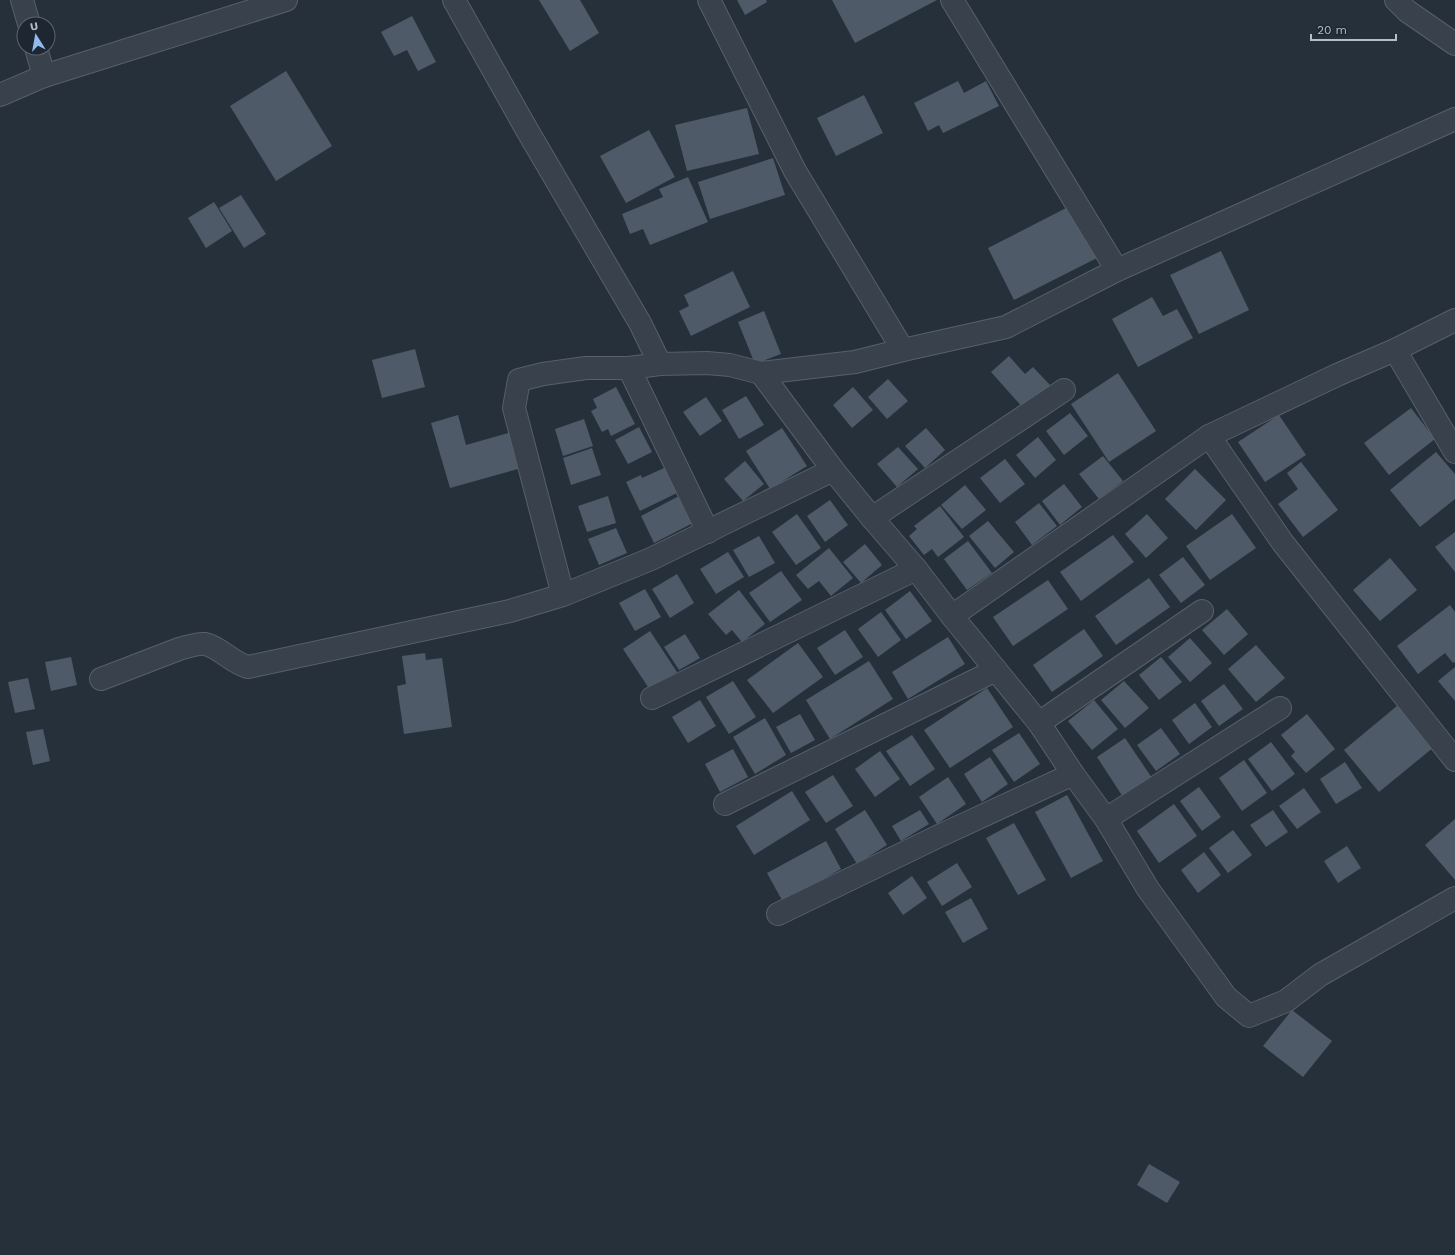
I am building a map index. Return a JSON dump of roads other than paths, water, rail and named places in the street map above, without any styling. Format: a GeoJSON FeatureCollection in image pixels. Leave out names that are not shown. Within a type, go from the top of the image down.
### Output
{"type":"FeatureCollection","features":[{"type":"Feature","properties":{"kind":"street"},"geometry":{"type":"LineString","coordinates":[[22,0],[27,16]]}},
{"type":"Feature","properties":{"kind":"street"},"geometry":{"type":"LineString","coordinates":[[0,95],[44,76],[286,0]]}},
{"type":"Feature","properties":{"kind":"street"},"geometry":{"type":"LineString","coordinates":[[454,0],[531,137],[640,323],[660,364]]}},
{"type":"Feature","properties":{"kind":"street"},"geometry":{"type":"LineString","coordinates":[[709,0],[795,171],[903,350]]}},
{"type":"Feature","properties":{"kind":"street"},"geometry":{"type":"LineString","coordinates":[[952,0],[1117,270]]}},
{"type":"Feature","properties":{"kind":"street"},"geometry":{"type":"LineString","coordinates":[[1396,0],[1407,11],[1455,44]]}},
{"type":"Feature","properties":{"kind":"street"},"geometry":{"type":"LineString","coordinates":[[38,56],[44,76]]}},
{"type":"Feature","properties":{"kind":"street"},"geometry":{"type":"LineString","coordinates":[[563,595],[514,408],[519,380],[543,374],[586,368],[629,368],[660,364],[707,363],[730,365],[761,373],[855,362],[1006,327],[1117,270],[1455,119]]}},
{"type":"Feature","properties":{"kind":"street"},"geometry":{"type":"LineString","coordinates":[[952,616],[1209,436],[1337,375],[1395,350],[1455,320]]}},
{"type":"Feature","properties":{"kind":"street"},"geometry":{"type":"LineString","coordinates":[[1395,350],[1455,452]]}},
{"type":"Feature","properties":{"kind":"street"},"geometry":{"type":"LineString","coordinates":[[629,368],[708,532]]}},
{"type":"Feature","properties":{"kind":"street"},"geometry":{"type":"LineString","coordinates":[[761,373],[872,518],[916,570],[1039,723],[1073,774],[1106,818],[1148,889],[1226,997],[1248,1016],[1286,1001],[1320,975],[1455,898]]}},
{"type":"Feature","properties":{"kind":"street"},"geometry":{"type":"LineString","coordinates":[[872,518],[1064,390]]}},
{"type":"Feature","properties":{"kind":"street"},"geometry":{"type":"LineString","coordinates":[[1209,436],[1283,543],[1455,760]]}},
{"type":"Feature","properties":{"kind":"street"},"geometry":{"type":"LineString","coordinates":[[101,679],[179,649],[191,646],[204,644],[212,647],[241,665],[248,667],[510,611],[563,595],[651,559],[834,470]]}},
{"type":"Feature","properties":{"kind":"street"},"geometry":{"type":"LineString","coordinates":[[652,698],[916,570]]}},
{"type":"Feature","properties":{"kind":"street"},"geometry":{"type":"LineString","coordinates":[[1039,723],[1202,611]]}},
{"type":"Feature","properties":{"kind":"street"},"geometry":{"type":"LineString","coordinates":[[725,804],[996,670]]}},
{"type":"Feature","properties":{"kind":"street"},"geometry":{"type":"LineString","coordinates":[[1106,818],[1280,708]]}},
{"type":"Feature","properties":{"kind":"street"},"geometry":{"type":"LineString","coordinates":[[778,914],[939,836],[1073,774]]}}]}
